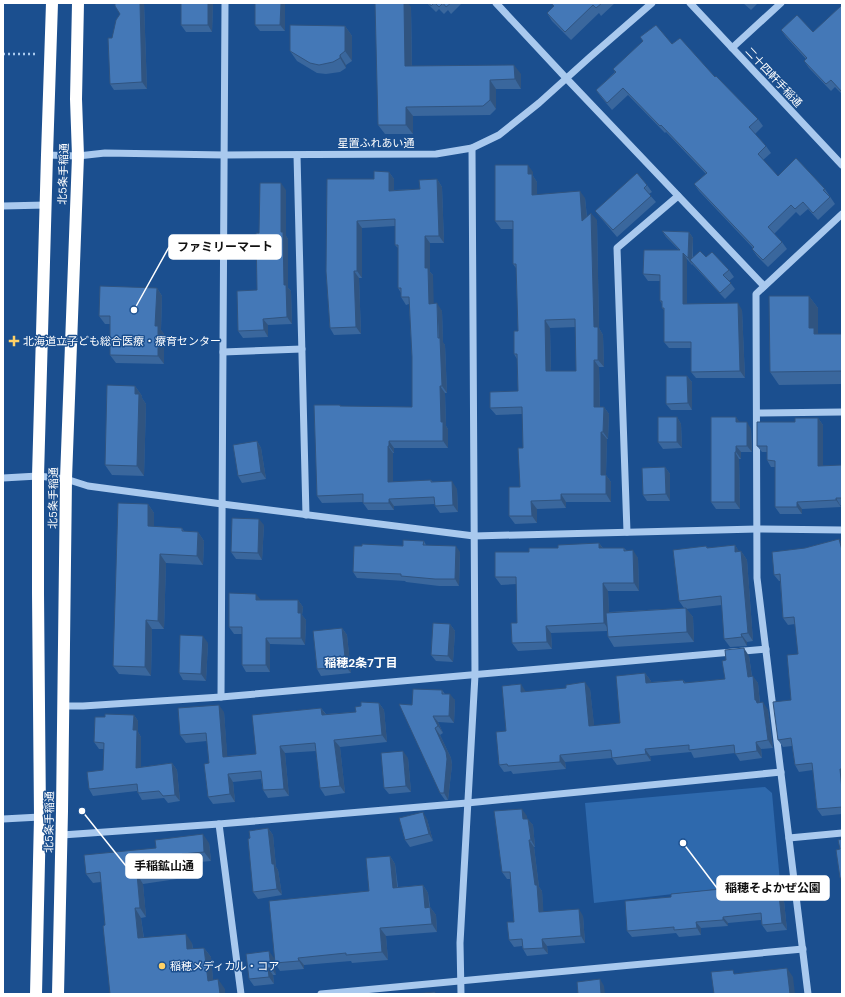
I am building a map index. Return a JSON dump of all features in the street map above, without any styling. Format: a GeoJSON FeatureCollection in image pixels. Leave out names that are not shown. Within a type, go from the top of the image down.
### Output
{"type":"FeatureCollection","features":[{"type":"Feature","properties":{"kind":"highway","name":"北5条手稲通"},"geometry":{"type":"LineString","coordinates":[[36,994],[40,817],[38,476],[52,3]]}},
{"type":"Feature","properties":{"kind":"highway","name":"北5条手稲通"},"geometry":{"type":"LineString","coordinates":[[58,994],[62,835],[66,479],[78,156],[76,98],[78,3]]}},
{"type":"Feature","properties":{"kind":"street"},"geometry":{"type":"LineString","coordinates":[[221,697],[225,3]]}},
{"type":"Feature","properties":{"kind":"street"},"geometry":{"type":"LineString","coordinates":[[496,3],[764,286]]}},
{"type":"Feature","properties":{"kind":"street","name":"星置ふれあい通"},"geometry":{"type":"LineString","coordinates":[[47,156],[78,156],[105,153],[225,155],[436,154],[472,148],[499,135],[539,103],[652,3]]}},
{"type":"Feature","properties":{"kind":"street","name":"二十四軒手稲通"},"geometry":{"type":"LineString","coordinates":[[690,3],[842,165]]}},
{"type":"Feature","properties":{"kind":"street"},"geometry":{"type":"LineString","coordinates":[[732,48],[780,3]]}},
{"type":"Feature","properties":{"kind":"street"},"geometry":{"type":"LineString","coordinates":[[461,994],[460,943],[475,675],[472,148]]}},
{"type":"Feature","properties":{"kind":"street"},"geometry":{"type":"LineString","coordinates":[[297,155],[306,515]]}},
{"type":"Feature","properties":{"kind":"street"},"geometry":{"type":"LineString","coordinates":[[627,532],[617,248],[678,196]]}},
{"type":"Feature","properties":{"kind":"street"},"geometry":{"type":"LineString","coordinates":[[3,206],[46,205]]}},
{"type":"Feature","properties":{"kind":"street"},"geometry":{"type":"LineString","coordinates":[[808,994],[757,578],[756,294],[842,214]]}},
{"type":"Feature","properties":{"kind":"street"},"geometry":{"type":"LineString","coordinates":[[223,352],[302,349]]}},
{"type":"Feature","properties":{"kind":"street"},"geometry":{"type":"LineString","coordinates":[[757,413],[842,412]]}},
{"type":"Feature","properties":{"kind":"street"},"geometry":{"type":"LineString","coordinates":[[3,478],[38,476],[66,479],[88,486],[474,536],[757,529],[842,530]]}},
{"type":"Feature","properties":{"kind":"street"},"geometry":{"type":"LineString","coordinates":[[63,706],[221,697],[766,649]]}},
{"type":"Feature","properties":{"kind":"street"},"geometry":{"type":"LineString","coordinates":[[62,835],[219,824],[467,803],[781,772]]}},
{"type":"Feature","properties":{"kind":"street"},"geometry":{"type":"LineString","coordinates":[[3,819],[40,817]]}},
{"type":"Feature","properties":{"kind":"street"},"geometry":{"type":"LineString","coordinates":[[219,824],[241,994]]}},
{"type":"Feature","properties":{"kind":"street"},"geometry":{"type":"LineString","coordinates":[[789,838],[842,833]]}},
{"type":"Feature","properties":{"kind":"street"},"geometry":{"type":"LineString","coordinates":[[321,994],[803,949]]}},
{"type":"Feature","properties":{"kind":"path"},"geometry":{"type":"LineString","coordinates":[[3,54],[50,54]]}},
{"type":"Feature","properties":{"kind":"shaded area"},"geometry":{"type":"Polygon","coordinates":[[[765,787],[772,793],[780,882],[594,903],[585,803],[765,787]]]}},
{"type":"Feature","properties":{"kind":"building"},"geometry":{"type":"Polygon","coordinates":[[[115,3],[140,3],[142,82],[110,84],[108,38],[112,38],[116,20],[120,14],[115,6],[115,3]]]}},
{"type":"Feature","properties":{"kind":"building"},"geometry":{"type":"Polygon","coordinates":[[[181,3],[208,3],[208,25],[181,25],[181,3]]]}},
{"type":"Feature","properties":{"kind":"building"},"geometry":{"type":"Polygon","coordinates":[[[255,3],[281,3],[280,25],[255,25],[255,3]]]}},
{"type":"Feature","properties":{"kind":"building"},"geometry":{"type":"Polygon","coordinates":[[[375,3],[404,3],[405,66],[514,65],[515,79],[490,80],[490,100],[483,106],[406,107],[406,125],[378,125],[375,3]]]}},
{"type":"Feature","properties":{"kind":"building"},"geometry":{"type":"Polygon","coordinates":[[[435,3],[443,3],[439,7],[435,3]]]}},
{"type":"Feature","properties":{"kind":"building"},"geometry":{"type":"Polygon","coordinates":[[[443,3],[451,3],[446,7],[443,3]]]}},
{"type":"Feature","properties":{"kind":"building"},"geometry":{"type":"Polygon","coordinates":[[[602,3],[596,8],[593,5],[565,32],[547,13],[554,6],[552,4],[602,3]]]}},
{"type":"Feature","properties":{"kind":"building"},"geometry":{"type":"Polygon","coordinates":[[[842,5],[842,92],[831,80],[826,84],[804,61],[807,58],[781,30],[797,15],[813,32],[842,5]]]}},
{"type":"Feature","properties":{"kind":"building"},"geometry":{"type":"Polygon","coordinates":[[[290,25],[345,26],[345,51],[340,55],[340,58],[333,62],[319,65],[310,63],[290,51],[290,25]]]}},
{"type":"Feature","properties":{"kind":"building"},"geometry":{"type":"Polygon","coordinates":[[[656,25],[672,44],[680,38],[715,77],[716,76],[758,119],[749,127],[766,146],[758,154],[778,176],[796,158],[825,189],[823,190],[830,197],[813,213],[803,202],[795,209],[791,205],[768,227],[782,242],[763,260],[752,249],[754,247],[694,184],[707,173],[661,125],[660,126],[623,88],[607,103],[596,90],[616,72],[613,69],[643,41],[640,37],[656,25]]]}},
{"type":"Feature","properties":{"kind":"building"},"geometry":{"type":"Polygon","coordinates":[[[495,165],[528,165],[528,174],[532,174],[532,195],[580,191],[582,221],[591,213],[594,327],[598,327],[598,360],[594,360],[594,407],[604,407],[603,432],[601,432],[601,475],[606,475],[606,494],[561,494],[561,500],[531,501],[532,516],[509,516],[509,487],[520,487],[518,448],[523,448],[522,407],[490,408],[490,392],[518,391],[517,354],[514,354],[514,331],[518,331],[516,264],[513,264],[513,221],[495,221],[495,165]],[[575,319],[545,320],[546,371],[576,371],[575,319]]]}},
{"type":"Feature","properties":{"kind":"building"},"geometry":{"type":"Polygon","coordinates":[[[374,171],[389,172],[389,191],[420,189],[419,180],[437,179],[439,236],[425,236],[425,268],[428,268],[429,304],[437,303],[438,338],[440,338],[442,386],[440,386],[441,422],[443,422],[443,441],[389,441],[388,482],[431,480],[431,482],[452,481],[453,505],[435,506],[434,497],[389,499],[389,503],[363,503],[363,494],[317,496],[314,405],[412,407],[412,357],[409,297],[401,297],[401,288],[398,288],[398,245],[395,245],[395,219],[357,221],[357,271],[354,271],[356,327],[330,328],[326,271],[327,179],[374,179],[374,171]]]}},
{"type":"Feature","properties":{"kind":"building"},"geometry":{"type":"Polygon","coordinates":[[[637,173],[647,185],[644,188],[651,196],[613,230],[595,211],[637,173]]]}},
{"type":"Feature","properties":{"kind":"building"},"geometry":{"type":"Polygon","coordinates":[[[260,183],[281,183],[281,232],[283,232],[284,285],[286,285],[287,317],[263,319],[264,330],[238,331],[237,291],[257,290],[256,233],[259,233],[260,183]]]}},
{"type":"Feature","properties":{"kind":"building"},"geometry":{"type":"Polygon","coordinates":[[[662,231],[689,232],[688,258],[683,253],[683,304],[738,303],[740,371],[691,372],[691,342],[664,342],[664,308],[662,308],[662,301],[660,301],[660,275],[643,274],[644,250],[680,250],[662,231]]]}},
{"type":"Feature","properties":{"kind":"building"},"geometry":{"type":"Polygon","coordinates":[[[700,251],[706,257],[712,252],[729,270],[723,275],[731,283],[720,293],[690,260],[700,251]]]}},
{"type":"Feature","properties":{"kind":"building"},"geometry":{"type":"Polygon","coordinates":[[[100,286],[157,288],[155,326],[158,326],[158,356],[110,355],[110,316],[99,316],[100,286]]]}},
{"type":"Feature","properties":{"kind":"building"},"geometry":{"type":"Polygon","coordinates":[[[769,296],[809,296],[809,328],[814,328],[814,334],[842,334],[842,371],[770,372],[769,296]]]}},
{"type":"Feature","properties":{"kind":"building"},"geometry":{"type":"Polygon","coordinates":[[[666,376],[687,376],[688,403],[666,404],[666,376]]]}},
{"type":"Feature","properties":{"kind":"building"},"geometry":{"type":"Polygon","coordinates":[[[107,385],[135,386],[135,394],[139,394],[137,466],[105,465],[107,385]]]}},
{"type":"Feature","properties":{"kind":"building"},"geometry":{"type":"Polygon","coordinates":[[[658,417],[677,417],[677,442],[658,442],[658,417]]]}},
{"type":"Feature","properties":{"kind":"building"},"geometry":{"type":"Polygon","coordinates":[[[711,417],[736,417],[736,422],[747,422],[747,446],[736,446],[735,452],[735,502],[711,502],[711,417]]]}},
{"type":"Feature","properties":{"kind":"building"},"geometry":{"type":"Polygon","coordinates":[[[795,418],[818,418],[818,466],[842,465],[842,498],[836,498],[836,500],[797,502],[797,507],[775,507],[775,461],[767,460],[767,446],[757,446],[757,422],[795,422],[795,418]]]}},
{"type":"Feature","properties":{"kind":"building"},"geometry":{"type":"Polygon","coordinates":[[[257,441],[261,472],[238,476],[233,445],[257,441]]]}},
{"type":"Feature","properties":{"kind":"building"},"geometry":{"type":"Polygon","coordinates":[[[665,467],[666,494],[643,495],[642,468],[665,467]]]}},
{"type":"Feature","properties":{"kind":"building"},"geometry":{"type":"Polygon","coordinates":[[[118,503],[148,504],[148,526],[182,528],[182,531],[198,532],[197,556],[160,554],[158,621],[146,620],[145,667],[113,666],[118,503]]]}},
{"type":"Feature","properties":{"kind":"building"},"geometry":{"type":"Polygon","coordinates":[[[232,518],[259,519],[258,553],[231,552],[232,518]]]}},
{"type":"Feature","properties":{"kind":"building"},"geometry":{"type":"Polygon","coordinates":[[[839,539],[842,550],[842,769],[840,769],[842,807],[817,809],[812,763],[795,765],[791,738],[778,740],[773,702],[791,700],[787,655],[798,654],[794,617],[783,618],[780,574],[774,575],[772,552],[805,548],[839,539]]]}},
{"type":"Feature","properties":{"kind":"building"},"geometry":{"type":"Polygon","coordinates":[[[403,540],[424,541],[423,545],[456,546],[455,579],[435,579],[401,576],[401,574],[353,572],[354,546],[362,546],[362,544],[403,546],[403,540]]]}},
{"type":"Feature","properties":{"kind":"building"},"geometry":{"type":"Polygon","coordinates":[[[599,543],[599,548],[624,548],[624,551],[633,550],[634,583],[603,583],[604,623],[546,626],[547,642],[512,643],[511,623],[517,623],[516,577],[495,577],[495,552],[529,552],[529,548],[558,548],[558,545],[599,543]]]}},
{"type":"Feature","properties":{"kind":"building"},"geometry":{"type":"Polygon","coordinates":[[[735,545],[735,552],[741,551],[748,633],[741,634],[742,637],[724,639],[721,596],[679,601],[673,550],[706,546],[707,548],[735,545]]]}},
{"type":"Feature","properties":{"kind":"building"},"geometry":{"type":"Polygon","coordinates":[[[229,593],[256,594],[256,600],[298,600],[298,613],[301,613],[301,638],[266,638],[266,665],[242,665],[242,627],[229,627],[229,593]]]}},
{"type":"Feature","properties":{"kind":"building"},"geometry":{"type":"Polygon","coordinates":[[[686,608],[687,632],[608,637],[606,613],[686,608]]]}},
{"type":"Feature","properties":{"kind":"building"},"geometry":{"type":"Polygon","coordinates":[[[433,623],[450,624],[448,656],[431,655],[433,623]]]}},
{"type":"Feature","properties":{"kind":"building"},"geometry":{"type":"Polygon","coordinates":[[[342,628],[346,667],[317,669],[313,631],[342,628]]]}},
{"type":"Feature","properties":{"kind":"building"},"geometry":{"type":"Polygon","coordinates":[[[180,635],[203,636],[201,674],[179,673],[180,635]]]}},
{"type":"Feature","properties":{"kind":"building"},"geometry":{"type":"Polygon","coordinates":[[[744,648],[748,677],[753,676],[755,700],[757,703],[763,702],[768,740],[756,742],[757,751],[735,754],[734,745],[689,750],[689,745],[645,749],[646,754],[612,758],[611,750],[560,755],[560,762],[508,766],[507,764],[499,765],[496,732],[506,731],[502,686],[521,684],[521,692],[566,688],[566,685],[585,682],[589,726],[620,723],[616,676],[645,673],[646,683],[683,680],[684,683],[725,679],[722,661],[726,660],[725,650],[744,648]]]}},
{"type":"Feature","properties":{"kind":"building"},"geometry":{"type":"Polygon","coordinates":[[[413,689],[442,690],[442,694],[450,694],[449,716],[433,716],[438,726],[435,728],[446,752],[447,759],[444,793],[440,793],[399,704],[412,705],[413,689]]]}},
{"type":"Feature","properties":{"kind":"building"},"geometry":{"type":"Polygon","coordinates":[[[361,702],[379,703],[382,735],[334,740],[340,786],[320,788],[315,743],[280,746],[284,789],[263,790],[261,771],[228,774],[230,794],[208,797],[204,764],[209,763],[206,733],[180,735],[178,708],[219,705],[223,757],[256,754],[252,715],[321,708],[322,715],[356,712],[355,707],[361,706],[361,702]]]}},
{"type":"Feature","properties":{"kind":"building"},"geometry":{"type":"Polygon","coordinates":[[[105,714],[134,715],[133,730],[137,730],[136,768],[172,763],[175,795],[163,796],[159,791],[138,793],[137,784],[89,789],[87,772],[103,770],[104,743],[94,742],[95,717],[105,717],[105,714]]]}},
{"type":"Feature","properties":{"kind":"building"},"geometry":{"type":"Polygon","coordinates":[[[403,751],[406,786],[384,788],[381,753],[403,751]]]}},
{"type":"Feature","properties":{"kind":"building"},"geometry":{"type":"Polygon","coordinates":[[[522,809],[523,819],[528,819],[531,840],[529,840],[535,885],[537,885],[539,912],[579,909],[581,936],[542,939],[543,948],[523,949],[522,939],[509,940],[507,922],[514,922],[510,872],[502,872],[494,811],[522,809]]]}},
{"type":"Feature","properties":{"kind":"building"},"geometry":{"type":"Polygon","coordinates":[[[423,812],[429,834],[405,840],[399,818],[423,812]]]}},
{"type":"Feature","properties":{"kind":"building"},"geometry":{"type":"Polygon","coordinates":[[[268,828],[272,864],[274,864],[277,889],[253,892],[248,839],[250,838],[249,831],[268,828]]]}},
{"type":"Feature","properties":{"kind":"building"},"geometry":{"type":"Polygon","coordinates":[[[203,834],[204,852],[182,854],[183,868],[137,874],[140,908],[135,908],[138,938],[186,934],[187,949],[204,948],[208,981],[218,979],[220,994],[110,994],[103,926],[105,925],[100,872],[86,874],[84,855],[156,848],[155,840],[203,834]]]}},
{"type":"Feature","properties":{"kind":"building"},"geometry":{"type":"Polygon","coordinates":[[[842,839],[842,888],[836,850],[840,849],[838,840],[842,839]]]}},
{"type":"Feature","properties":{"kind":"building"},"geometry":{"type":"Polygon","coordinates":[[[390,856],[393,888],[423,885],[425,908],[430,907],[432,924],[380,928],[382,952],[346,955],[346,953],[298,958],[299,961],[275,963],[269,901],[369,891],[366,858],[390,856]]]}},
{"type":"Feature","properties":{"kind":"building"},"geometry":{"type":"Polygon","coordinates":[[[721,889],[721,896],[750,893],[751,897],[779,895],[782,923],[762,925],[761,913],[723,917],[723,920],[696,922],[697,928],[674,930],[674,927],[627,931],[625,901],[671,897],[671,894],[721,889]]]}},
{"type":"Feature","properties":{"kind":"building"},"geometry":{"type":"Polygon","coordinates":[[[269,951],[271,968],[268,968],[269,977],[249,979],[246,954],[269,951]]]}},
{"type":"Feature","properties":{"kind":"building"},"geometry":{"type":"Polygon","coordinates":[[[787,968],[790,994],[714,994],[711,972],[733,970],[734,974],[787,968]]]}},
{"type":"Feature","properties":{"kind":"building"},"geometry":{"type":"Polygon","coordinates":[[[600,979],[601,994],[578,994],[577,982],[600,979]]]}},
{"type":"Feature","properties":{"kind":"building"},"geometry":{"type":"Polygon","coordinates":[[[435,992],[435,994],[413,994],[435,992]]]}},
{"type":"Feature","properties":{"kind":"place","name":"ファミリーマート"},"geometry":{"type":"Point","coordinates":[134,310]}},
{"type":"Feature","properties":{"kind":"place","name":"北海道立子ども総合医療・療育センター"},"geometry":{"type":"Point","coordinates":[14,341]}},
{"type":"Feature","properties":{"kind":"place","name":"手稲鉱山通"},"geometry":{"type":"Point","coordinates":[82,811]}},
{"type":"Feature","properties":{"kind":"place","name":"稲穂そよかぜ公園"},"geometry":{"type":"Point","coordinates":[683,843]}},
{"type":"Feature","properties":{"kind":"place","name":"稲穂メディカル・コア"},"geometry":{"type":"Point","coordinates":[162,966]}},
{"type":"Feature","properties":{"kind":"district","name":"稲穂2条7丁目"},"geometry":{"type":"Point","coordinates":[361,663]}}]}
